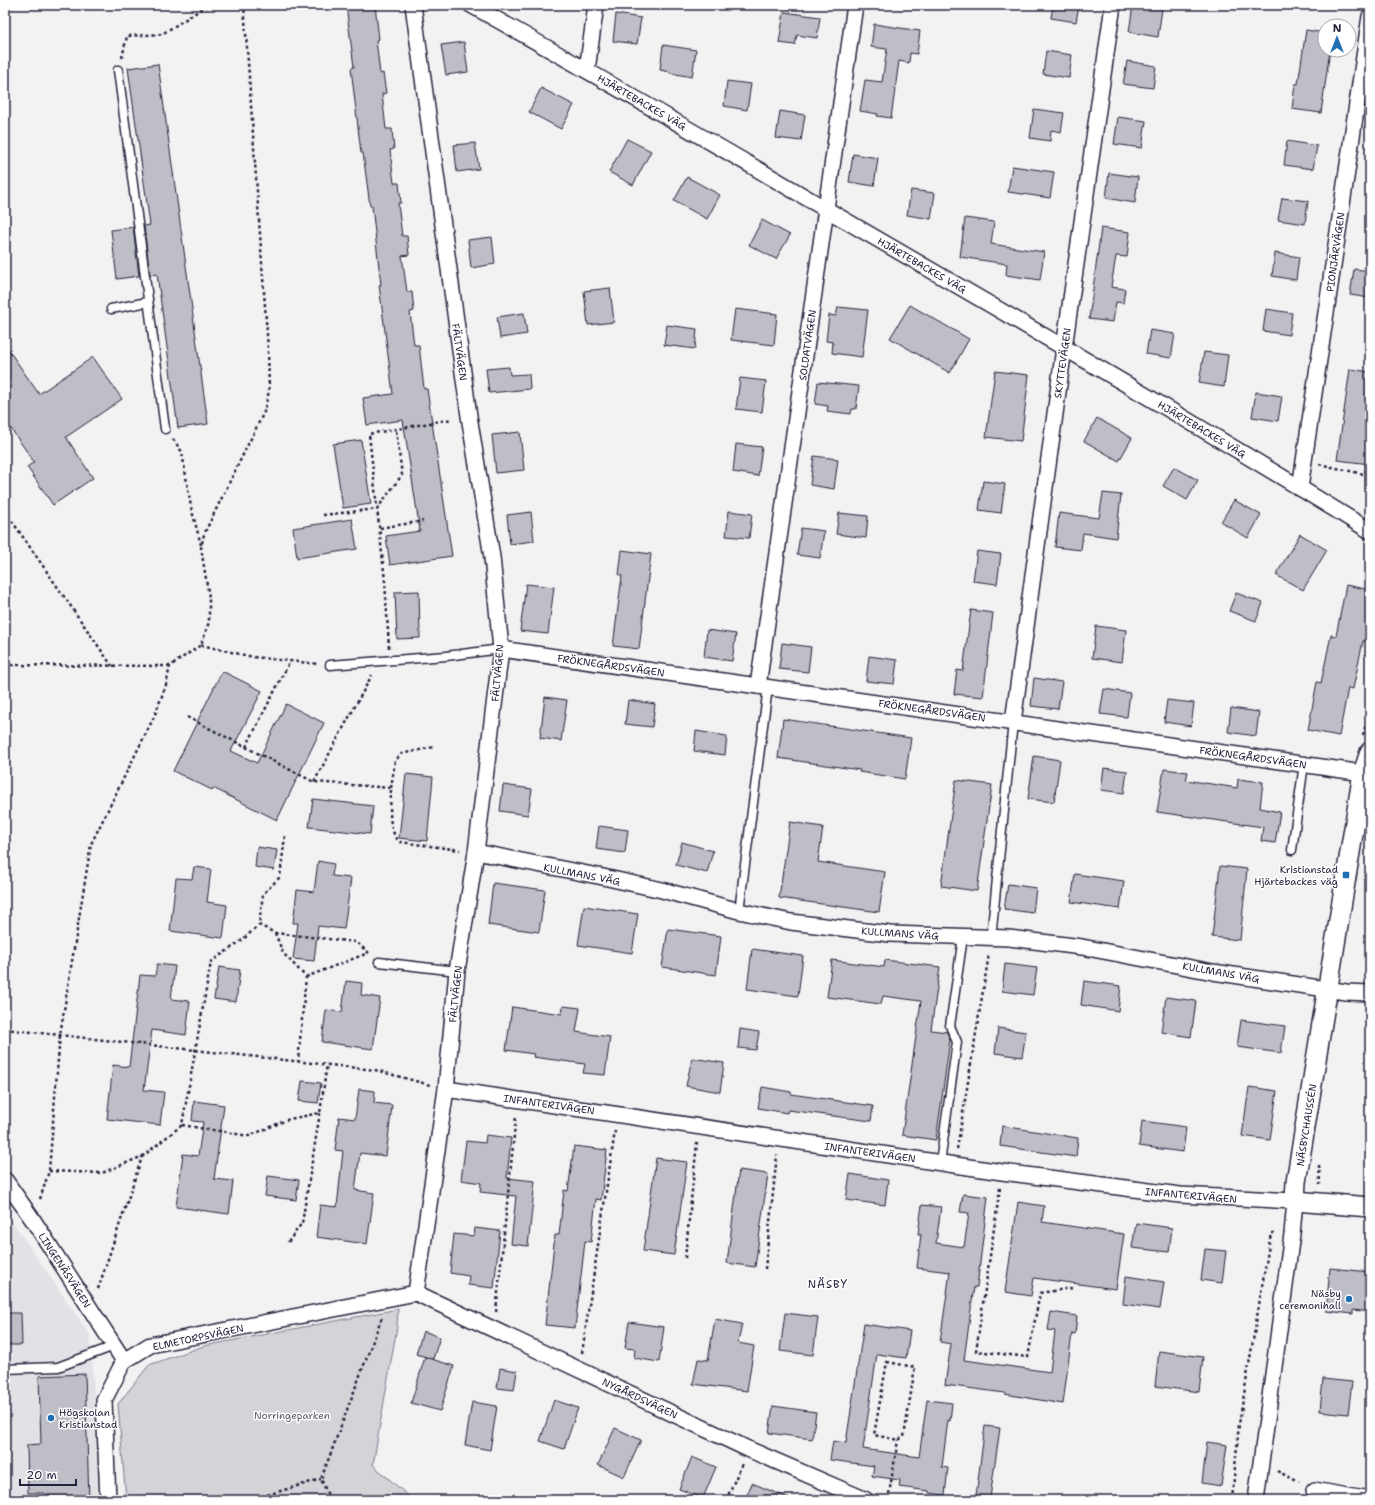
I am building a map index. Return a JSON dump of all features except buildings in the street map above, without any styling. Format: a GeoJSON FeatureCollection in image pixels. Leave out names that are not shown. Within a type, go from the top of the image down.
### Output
{"type":"FeatureCollection","features":[{"type":"Feature","properties":{"kind":"street","name":"FÄLTVÄGEN"},"geometry":{"type":"LineString","coordinates":[[413,5],[469,416],[492,557],[501,649],[476,852],[457,971],[446,1089],[416,1293]]}},
{"type":"Feature","properties":{"kind":"street","name":"HJÄRTEBACKES VÄG"},"geometry":{"type":"LineString","coordinates":[[471,5],[587,70],[1064,348],[1370,531]]}},
{"type":"Feature","properties":{"kind":"street"},"geometry":{"type":"LineString","coordinates":[[587,70],[596,5]]}},
{"type":"Feature","properties":{"kind":"street","name":"SOLDATVÄGEN"},"geometry":{"type":"LineString","coordinates":[[763,686],[826,209],[855,5]]}},
{"type":"Feature","properties":{"kind":"street","name":"SKYTTEVÄGEN"},"geometry":{"type":"LineString","coordinates":[[1013,722],[1113,5]]}},
{"type":"Feature","properties":{"kind":"street","name":"PIONJÄRVÄGEN"},"geometry":{"type":"LineString","coordinates":[[1300,488],[1370,16]]}},
{"type":"Feature","properties":{"kind":"street","name":"FRÖKNEGÅRDSVÄGEN"},"geometry":{"type":"LineString","coordinates":[[501,649],[1363,773]]}},
{"type":"Feature","properties":{"kind":"street","name":"NÄSBYCHAUSSÉN"},"geometry":{"type":"LineString","coordinates":[[1256,1500],[1292,1234],[1296,1182],[1363,773],[1370,752]]}},
{"type":"Feature","properties":{"kind":"street","name":"KULLMANS VÄG"},"geometry":{"type":"LineString","coordinates":[[476,852],[610,878],[791,922],[890,934],[1009,938],[1082,947],[1213,972],[1328,989],[1370,993]]}},
{"type":"Feature","properties":{"kind":"street","name":"INFANTERIVÄGEN"},"geometry":{"type":"LineString","coordinates":[[446,1089],[1002,1172],[1180,1195],[1295,1202]]}},
{"type":"Feature","properties":{"kind":"street","name":"LINGENÄSVÄGEN"},"geometry":{"type":"LineString","coordinates":[[5,1180],[33,1220],[124,1361]]}},
{"type":"Feature","properties":{"kind":"street"},"geometry":{"type":"LineString","coordinates":[[1295,1202],[1370,1207]]}},
{"type":"Feature","properties":{"kind":"street","name":"ELMETORPSVÄGEN"},"geometry":{"type":"LineString","coordinates":[[124,1361],[150,1345],[416,1293]]}},
{"type":"Feature","properties":{"kind":"street","name":"NYGÅRDSVÄGEN"},"geometry":{"type":"LineString","coordinates":[[416,1293],[748,1449],[866,1500]]}},
{"type":"Feature","properties":{"kind":"street"},"geometry":{"type":"LineString","coordinates":[[108,1500],[104,1400],[124,1361]]}},
{"type":"Feature","properties":{"kind":"street"},"geometry":{"type":"LineString","coordinates":[[1314,1490],[1370,1500]]}},
{"type":"Feature","properties":{"kind":"lane"},"geometry":{"type":"LineString","coordinates":[[118,70],[165,429]]}},
{"type":"Feature","properties":{"kind":"lane"},"geometry":{"type":"LineString","coordinates":[[110,309],[148,302]]}},
{"type":"Feature","properties":{"kind":"lane"},"geometry":{"type":"LineString","coordinates":[[330,665],[446,656],[501,649]]}},
{"type":"Feature","properties":{"kind":"lane"},"geometry":{"type":"LineString","coordinates":[[738,910],[763,686]]}},
{"type":"Feature","properties":{"kind":"lane"},"geometry":{"type":"LineString","coordinates":[[991,938],[1013,722]]}},
{"type":"Feature","properties":{"kind":"lane"},"geometry":{"type":"LineString","coordinates":[[1292,850],[1304,764]]}},
{"type":"Feature","properties":{"kind":"lane"},"geometry":{"type":"LineString","coordinates":[[940,1162],[957,1042],[950,1026],[963,937]]}},
{"type":"Feature","properties":{"kind":"lane"},"geometry":{"type":"LineString","coordinates":[[379,962],[457,971]]}},
{"type":"Feature","properties":{"kind":"lane"},"geometry":{"type":"LineString","coordinates":[[5,1369],[58,1367],[114,1346]]}},
{"type":"Feature","properties":{"kind":"path"},"geometry":{"type":"LineString","coordinates":[[118,70],[127,36],[162,34],[208,5]]}},
{"type":"Feature","properties":{"kind":"path"},"geometry":{"type":"LineString","coordinates":[[201,548],[204,534],[264,412],[269,391],[268,349],[244,5]]}},
{"type":"Feature","properties":{"kind":"path"},"geometry":{"type":"LineString","coordinates":[[389,660],[385,581],[369,434],[469,416]]}},
{"type":"Feature","properties":{"kind":"path"},"geometry":{"type":"LineString","coordinates":[[5,665],[170,666],[201,645],[209,622],[209,597],[201,548],[190,507],[182,452],[165,429]]}},
{"type":"Feature","properties":{"kind":"path"},"geometry":{"type":"LineString","coordinates":[[323,515],[377,509],[402,475],[396,430]]}},
{"type":"Feature","properties":{"kind":"path"},"geometry":{"type":"LineString","coordinates":[[1305,461],[1363,474],[1370,466]]}},
{"type":"Feature","properties":{"kind":"path"},"geometry":{"type":"LineString","coordinates":[[5,511],[112,666]]}},
{"type":"Feature","properties":{"kind":"path"},"geometry":{"type":"LineString","coordinates":[[380,528],[423,521]]}},
{"type":"Feature","properties":{"kind":"path"},"geometry":{"type":"LineString","coordinates":[[201,645],[253,657],[330,665]]}},
{"type":"Feature","properties":{"kind":"path"},"geometry":{"type":"LineString","coordinates":[[246,747],[290,661]]}},
{"type":"Feature","properties":{"kind":"path"},"geometry":{"type":"LineString","coordinates":[[314,782],[379,661]]}},
{"type":"Feature","properties":{"kind":"path"},"geometry":{"type":"LineString","coordinates":[[33,1220],[49,1171],[60,1035],[91,844],[154,717],[166,685],[170,666]]}},
{"type":"Feature","properties":{"kind":"path"},"geometry":{"type":"LineString","coordinates":[[187,717],[314,782],[391,788]]}},
{"type":"Feature","properties":{"kind":"path"},"geometry":{"type":"LineString","coordinates":[[434,747],[401,754],[394,761],[391,788],[391,828],[394,836],[400,842],[476,852]]}},
{"type":"Feature","properties":{"kind":"path"},"geometry":{"type":"LineString","coordinates":[[49,1171],[102,1173],[142,1156],[182,1125],[194,1050],[211,962],[241,941],[259,925],[263,894],[280,877],[285,836]]}},
{"type":"Feature","properties":{"kind":"path"},"geometry":{"type":"LineString","coordinates":[[259,925],[275,933],[356,942],[379,962]]}},
{"type":"Feature","properties":{"kind":"path"},"geometry":{"type":"LineString","coordinates":[[275,933],[283,953],[306,977],[298,1061]]}},
{"type":"Feature","properties":{"kind":"path"},"geometry":{"type":"LineString","coordinates":[[955,1165],[991,938]]}},
{"type":"Feature","properties":{"kind":"path"},"geometry":{"type":"LineString","coordinates":[[306,977],[368,953]]}},
{"type":"Feature","properties":{"kind":"path"},"geometry":{"type":"LineString","coordinates":[[5,1029],[375,1070],[446,1089]]}},
{"type":"Feature","properties":{"kind":"path"},"geometry":{"type":"LineString","coordinates":[[288,1242],[302,1223],[327,1064]]}},
{"type":"Feature","properties":{"kind":"path"},"geometry":{"type":"LineString","coordinates":[[494,1330],[517,1099]]}},
{"type":"Feature","properties":{"kind":"path"},"geometry":{"type":"LineString","coordinates":[[182,1125],[250,1136],[289,1120],[320,1113]]}},
{"type":"Feature","properties":{"kind":"path"},"geometry":{"type":"LineString","coordinates":[[580,1370],[617,1114]]}},
{"type":"Feature","properties":{"kind":"path"},"geometry":{"type":"LineString","coordinates":[[685,1258],[699,1127]]}},
{"type":"Feature","properties":{"kind":"path"},"geometry":{"type":"LineString","coordinates":[[765,1269],[779,1139]]}},
{"type":"Feature","properties":{"kind":"path"},"geometry":{"type":"LineString","coordinates":[[91,1310],[142,1156]]}},
{"type":"Feature","properties":{"kind":"path"},"geometry":{"type":"LineString","coordinates":[[1002,1172],[976,1351],[1028,1357],[1040,1293],[1072,1288]]}},
{"type":"Feature","properties":{"kind":"path"},"geometry":{"type":"LineString","coordinates":[[1232,1500],[1239,1424],[1271,1233],[1292,1234]]}},
{"type":"Feature","properties":{"kind":"path"},"geometry":{"type":"LineString","coordinates":[[330,1500],[321,1479],[389,1299]]}},
{"type":"Feature","properties":{"kind":"path"},"geometry":{"type":"LineString","coordinates":[[887,1362],[915,1367],[904,1438],[898,1440],[874,1435],[887,1362]]}},
{"type":"Feature","properties":{"kind":"path"},"geometry":{"type":"LineString","coordinates":[[888,1500],[898,1440]]}},
{"type":"Feature","properties":{"kind":"path"},"geometry":{"type":"LineString","coordinates":[[726,1500],[748,1449]]}},
{"type":"Feature","properties":{"kind":"path"},"geometry":{"type":"LineString","coordinates":[[1273,1469],[1314,1490]]}},
{"type":"Feature","properties":{"kind":"path"},"geometry":{"type":"LineString","coordinates":[[250,1500],[321,1479]]}},
{"type":"Feature","properties":{"kind":"shaded area","name":"Högskolan Kristianstad"},"geometry":{"type":"Polygon","coordinates":[[[5,1211],[90,1335],[102,1500],[5,1500],[5,1211]]]}},
{"type":"Feature","properties":{"kind":"green space","name":"Norringeparken"},"geometry":{"type":"Polygon","coordinates":[[[398,1309],[397,1327],[373,1465],[413,1500],[126,1500],[118,1404],[149,1365],[204,1346],[398,1309]]]}},
{"type":"Feature","properties":{"kind":"place","name":"Kristianstad Hjärtebackes väg"},"geometry":{"type":"Point","coordinates":[1346,875]}},
{"type":"Feature","properties":{"kind":"place","name":"Näsby ceremonihall"},"geometry":{"type":"Point","coordinates":[1349,1299]}},
{"type":"Feature","properties":{"kind":"place","name":"Högskolan Kristianstad"},"geometry":{"type":"Point","coordinates":[51,1418]}},
{"type":"Feature","properties":{"kind":"district","name":"NÄSBY"},"geometry":{"type":"Point","coordinates":[828,1284]}}]}
